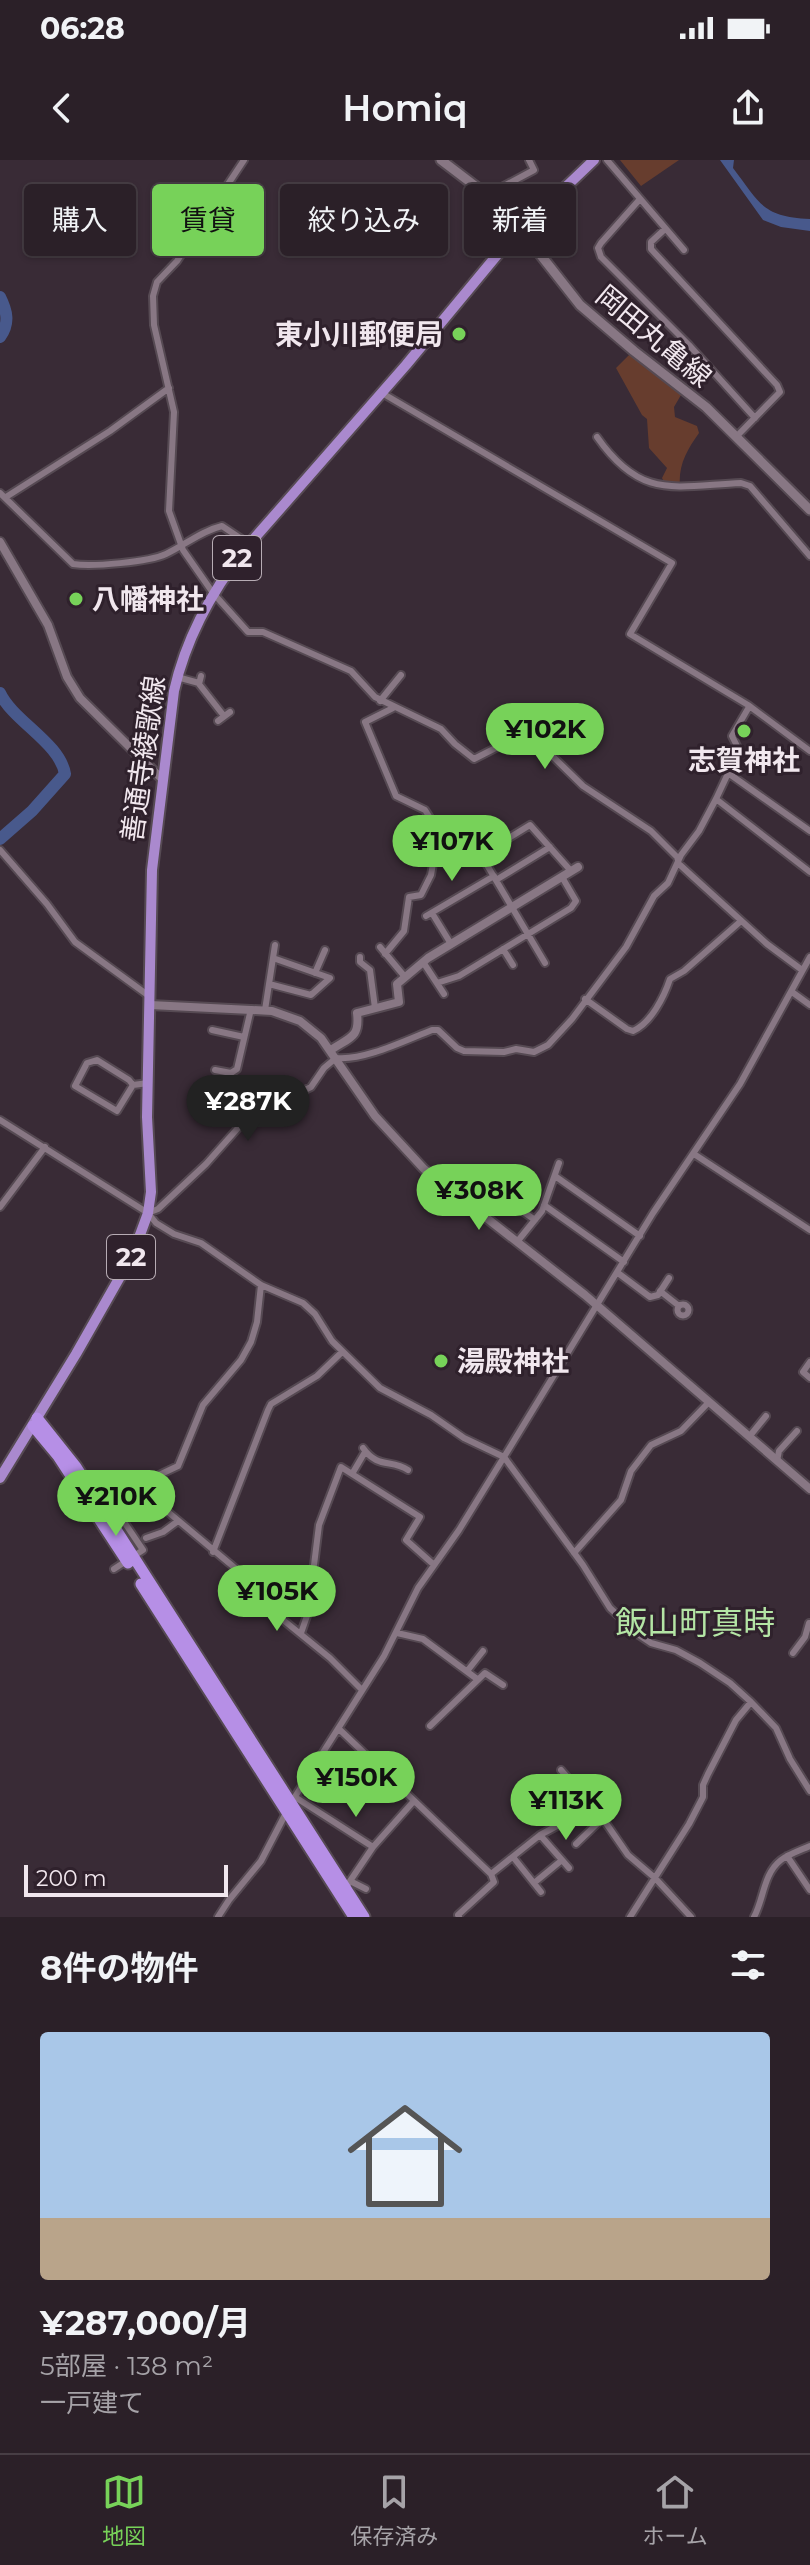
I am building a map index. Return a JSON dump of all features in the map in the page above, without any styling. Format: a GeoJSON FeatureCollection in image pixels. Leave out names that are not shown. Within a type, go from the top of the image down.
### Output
{"type":"FeatureCollection","features":[{"type":"Feature","properties":{"kind":"highway"},"geometry":{"type":"LineString","coordinates":[[35,1422],[76,1467],[130,1559],[347,1884],[364,1917]]}},
{"type":"Feature","properties":{"kind":"highway"},"geometry":{"type":"LineString","coordinates":[[291,1804],[354,1917]]}},
{"type":"Feature","properties":{"kind":"main road","name":"岡田丸亀線"},"geometry":{"type":"LineString","coordinates":[[441,160],[473,184]]}},
{"type":"Feature","properties":{"kind":"main road","name":"善通寺綾歌線"},"geometry":{"type":"LineString","coordinates":[[569,184],[594,160]]}},
{"type":"Feature","properties":{"kind":"main road","name":"善通寺綾歌線"},"geometry":{"type":"LineString","coordinates":[[0,1478],[133,1254],[148,1213],[151,1192],[148,1083],[152,870],[177,677],[189,640],[213,593],[249,544],[499,256]]}},
{"type":"Feature","properties":{"kind":"main road","name":"岡田丸亀線"},"geometry":{"type":"LineString","coordinates":[[541,256],[580,305],[624,344],[706,407],[810,510]]}},
{"type":"Feature","properties":{"kind":"street"},"geometry":{"type":"LineString","coordinates":[[244,160],[177,261],[157,282],[153,296],[154,325],[174,412],[169,511],[181,545],[213,593],[248,632],[263,632],[351,671],[380,701],[441,729],[474,759],[513,739],[526,738],[539,743],[583,786],[651,831],[677,857],[679,864],[741,921],[802,970]]}},
{"type":"Feature","properties":{"kind":"street"},"geometry":{"type":"LineString","coordinates":[[508,184],[534,170],[529,160]]}},
{"type":"Feature","properties":{"kind":"street"},"geometry":{"type":"LineString","coordinates":[[607,160],[684,250]]}},
{"type":"Feature","properties":{"kind":"street"},"geometry":{"type":"LineString","coordinates":[[640,199],[601,243],[598,248],[601,257],[689,345],[755,418]]}},
{"type":"Feature","properties":{"kind":"street"},"geometry":{"type":"LineString","coordinates":[[665,229],[651,242],[651,249],[777,385],[779,394],[736,437]]}},
{"type":"Feature","properties":{"kind":"street"},"geometry":{"type":"LineString","coordinates":[[169,388],[110,431],[3,495],[73,564],[100,565],[163,556],[210,529],[222,526],[249,544]]}},
{"type":"Feature","properties":{"kind":"street"},"geometry":{"type":"LineString","coordinates":[[382,393],[672,563],[630,634],[749,707],[810,751]]}},
{"type":"Feature","properties":{"kind":"street"},"geometry":{"type":"LineString","coordinates":[[597,437],[628,472],[663,487],[741,483],[750,486],[810,556]]}},
{"type":"Feature","properties":{"kind":"street"},"geometry":{"type":"LineString","coordinates":[[0,542],[48,625],[67,677],[80,698],[163,780]]}},
{"type":"Feature","properties":{"kind":"street"},"geometry":{"type":"LineString","coordinates":[[380,701],[401,675]]}},
{"type":"Feature","properties":{"kind":"street"},"geometry":{"type":"LineString","coordinates":[[177,677],[200,679],[224,717]]}},
{"type":"Feature","properties":{"kind":"street"},"geometry":{"type":"LineString","coordinates":[[334,1054],[344,1059],[374,1052],[432,1030],[438,1030],[464,1051],[541,1050],[557,1036],[626,947],[654,896],[668,883],[681,855],[699,831],[739,750],[732,736],[749,707]]}},
{"type":"Feature","properties":{"kind":"street"},"geometry":{"type":"LineString","coordinates":[[393,708],[362,724],[383,757],[396,796],[425,810],[437,835],[436,865],[421,895],[409,897],[404,931],[383,950],[405,977]]}},
{"type":"Feature","properties":{"kind":"street"},"geometry":{"type":"LineString","coordinates":[[728,773],[810,831]]}},
{"type":"Feature","properties":{"kind":"street"},"geometry":{"type":"LineString","coordinates":[[716,799],[810,872]]}},
{"type":"Feature","properties":{"kind":"street"},"geometry":{"type":"LineString","coordinates":[[148,1213],[158,1209],[206,1164],[246,1119],[311,1087],[334,1054],[359,1028],[357,1013],[399,1002],[397,984],[423,962],[451,944],[512,907],[562,877],[574,869],[530,825],[481,855],[495,878],[512,907],[528,934],[545,963]]}},
{"type":"Feature","properties":{"kind":"street"},"geometry":{"type":"LineString","coordinates":[[451,944],[429,915],[550,847]]}},
{"type":"Feature","properties":{"kind":"street"},"geometry":{"type":"LineString","coordinates":[[0,850],[75,942],[150,1001],[265,1010],[312,1028],[334,1054],[375,1116],[424,1169],[598,1306],[810,1489]]}},
{"type":"Feature","properties":{"kind":"street"},"geometry":{"type":"LineString","coordinates":[[437,983],[459,976],[571,908],[576,901],[562,877]]}},
{"type":"Feature","properties":{"kind":"street"},"geometry":{"type":"LineString","coordinates":[[585,999],[627,1029],[633,1031],[641,1027],[666,992],[670,979],[684,971],[741,921]]}},
{"type":"Feature","properties":{"kind":"street"},"geometry":{"type":"LineString","coordinates":[[265,1010],[275,945]]}},
{"type":"Feature","properties":{"kind":"street"},"geometry":{"type":"LineString","coordinates":[[503,949],[513,965]]}},
{"type":"Feature","properties":{"kind":"street"},"geometry":{"type":"LineString","coordinates":[[315,973],[325,950]]}},
{"type":"Feature","properties":{"kind":"street"},"geometry":{"type":"LineString","coordinates":[[360,957],[360,962],[370,970],[375,1008]]}},
{"type":"Feature","properties":{"kind":"street"},"geometry":{"type":"LineString","coordinates":[[218,1917],[261,1861],[291,1804],[397,1633],[433,1564],[459,1530],[554,1371],[740,1084],[810,957]]}},
{"type":"Feature","properties":{"kind":"street"},"geometry":{"type":"LineString","coordinates":[[269,984],[311,995],[330,978],[273,958]]}},
{"type":"Feature","properties":{"kind":"street"},"geometry":{"type":"LineString","coordinates":[[423,962],[444,994]]}},
{"type":"Feature","properties":{"kind":"street"},"geometry":{"type":"LineString","coordinates":[[792,992],[810,1005]]}},
{"type":"Feature","properties":{"kind":"street"},"geometry":{"type":"LineString","coordinates":[[215,1070],[231,1073],[237,1069],[251,1009]]}},
{"type":"Feature","properties":{"kind":"street"},"geometry":{"type":"LineString","coordinates":[[212,1030],[244,1037]]}},
{"type":"Feature","properties":{"kind":"street"},"geometry":{"type":"LineString","coordinates":[[133,1085],[117,1111],[75,1086],[87,1063],[97,1060],[133,1085],[148,1083]]}},
{"type":"Feature","properties":{"kind":"street"},"geometry":{"type":"LineString","coordinates":[[0,1120],[148,1213],[156,1223],[174,1234],[201,1243],[261,1285],[293,1298],[310,1309],[342,1352],[368,1379],[391,1396],[431,1415],[464,1438],[504,1457],[610,1608],[639,1635],[700,1663],[751,1702],[776,1728],[790,1759],[810,1791]]}},
{"type":"Feature","properties":{"kind":"street"},"geometry":{"type":"LineString","coordinates":[[0,1207],[45,1147]]}},
{"type":"Feature","properties":{"kind":"street"},"geometry":{"type":"LineString","coordinates":[[694,1154],[810,1230]]}},
{"type":"Feature","properties":{"kind":"street"},"geometry":{"type":"LineString","coordinates":[[517,1242],[544,1205],[559,1163]]}},
{"type":"Feature","properties":{"kind":"street"},"geometry":{"type":"LineString","coordinates":[[464,1170],[535,1220]]}},
{"type":"Feature","properties":{"kind":"street"},"geometry":{"type":"LineString","coordinates":[[555,1176],[640,1236]]}},
{"type":"Feature","properties":{"kind":"street"},"geometry":{"type":"LineString","coordinates":[[544,1205],[624,1262]]}},
{"type":"Feature","properties":{"kind":"street"},"geometry":{"type":"LineString","coordinates":[[618,1273],[650,1297],[660,1291],[669,1278]]}},
{"type":"Feature","properties":{"kind":"street"},"geometry":{"type":"LineString","coordinates":[[114,1569],[143,1550],[114,1507],[145,1498],[159,1475],[178,1466],[203,1405],[241,1360],[257,1322],[261,1285]]}},
{"type":"Feature","properties":{"kind":"street"},"geometry":{"type":"LineString","coordinates":[[660,1291],[679,1306]]}},
{"type":"Feature","properties":{"kind":"street"},"geometry":{"type":"LineString","coordinates":[[213,1552],[271,1404],[317,1376],[342,1352]]}},
{"type":"Feature","properties":{"kind":"street"},"geometry":{"type":"LineString","coordinates":[[810,1362],[803,1372],[810,1378]]}},
{"type":"Feature","properties":{"kind":"street"},"geometry":{"type":"LineString","coordinates":[[574,1553],[621,1500],[631,1471],[651,1445],[681,1431],[709,1402]]}},
{"type":"Feature","properties":{"kind":"street"},"geometry":{"type":"LineString","coordinates":[[749,1437],[766,1416]]}},
{"type":"Feature","properties":{"kind":"street"},"geometry":{"type":"LineString","coordinates":[[777,1461],[779,1451],[797,1431]]}},
{"type":"Feature","properties":{"kind":"street"},"geometry":{"type":"LineString","coordinates":[[352,1474],[364,1450],[382,1465],[401,1465],[408,1470]]}},
{"type":"Feature","properties":{"kind":"street"},"geometry":{"type":"LineString","coordinates":[[301,1633],[308,1613],[319,1525],[341,1467],[420,1517],[406,1540],[433,1564]]}},
{"type":"Feature","properties":{"kind":"street"},"geometry":{"type":"LineString","coordinates":[[151,1490],[178,1521],[235,1568],[277,1615],[362,1690]]}},
{"type":"Feature","properties":{"kind":"street"},"geometry":{"type":"LineString","coordinates":[[146,1538],[163,1532],[178,1521]]}},
{"type":"Feature","properties":{"kind":"street"},"geometry":{"type":"LineString","coordinates":[[793,1653],[809,1623]]}},
{"type":"Feature","properties":{"kind":"street"},"geometry":{"type":"LineString","coordinates":[[397,1633],[423,1639],[477,1679]]}},
{"type":"Feature","properties":{"kind":"street"},"geometry":{"type":"LineString","coordinates":[[802,1641],[810,1647]]}},
{"type":"Feature","properties":{"kind":"street"},"geometry":{"type":"LineString","coordinates":[[468,1670],[483,1651]]}},
{"type":"Feature","properties":{"kind":"street"},"geometry":{"type":"LineString","coordinates":[[430,1726],[485,1673],[503,1685]]}},
{"type":"Feature","properties":{"kind":"street"},"geometry":{"type":"LineString","coordinates":[[630,1917],[698,1807],[703,1797],[703,1785],[736,1720],[751,1702]]}},
{"type":"Feature","properties":{"kind":"street"},"geometry":{"type":"LineString","coordinates":[[339,1729],[491,1874],[494,1882],[459,1917]]}},
{"type":"Feature","properties":{"kind":"street"},"geometry":{"type":"LineString","coordinates":[[561,1770],[590,1800],[628,1855],[655,1878],[691,1917]]}},
{"type":"Feature","properties":{"kind":"street"},"geometry":{"type":"LineString","coordinates":[[491,1874],[540,1835],[570,1819],[588,1801]]}},
{"type":"Feature","properties":{"kind":"street"},"geometry":{"type":"LineString","coordinates":[[366,1889],[347,1884],[373,1847],[413,1802]]}},
{"type":"Feature","properties":{"kind":"street"},"geometry":{"type":"LineString","coordinates":[[291,1804],[373,1847]]}},
{"type":"Feature","properties":{"kind":"street"},"geometry":{"type":"LineString","coordinates":[[576,1844],[603,1818]]}},
{"type":"Feature","properties":{"kind":"street"},"geometry":{"type":"LineString","coordinates":[[540,1835],[569,1868]]}},
{"type":"Feature","properties":{"kind":"street"},"geometry":{"type":"LineString","coordinates":[[754,1917],[769,1875],[781,1860],[810,1846]]}},
{"type":"Feature","properties":{"kind":"street"},"geometry":{"type":"LineString","coordinates":[[787,1856],[810,1890]]}},
{"type":"Feature","properties":{"kind":"street"},"geometry":{"type":"LineString","coordinates":[[513,1857],[541,1892]]}},
{"type":"Feature","properties":{"kind":"street"},"geometry":{"type":"LineString","coordinates":[[534,1883],[562,1860]]}},
{"type":"Feature","properties":{"kind":"shaded area"},"geometry":{"type":"Polygon","coordinates":[[[620,160],[679,160],[641,186],[620,160]]]}},
{"type":"Feature","properties":{"kind":"shaded area"},"geometry":{"type":"Polygon","coordinates":[[[631,353],[681,395],[674,407],[675,417],[697,426],[699,433],[684,458],[680,487],[675,490],[667,487],[662,478],[667,468],[649,448],[647,419],[616,368],[631,353]]]}},
{"type":"Feature","properties":{"kind":"water"},"geometry":{"type":"Polygon","coordinates":[[[720,160],[734,160],[733,168],[764,206],[782,215],[810,219],[810,231],[781,227],[763,220],[720,160]]]}},
{"type":"Feature","properties":{"kind":"waterway"},"geometry":{"type":"LineString","coordinates":[[0,297],[6,317],[0,337]]}},
{"type":"Feature","properties":{"kind":"waterway"},"geometry":{"type":"LineString","coordinates":[[0,693],[15,713],[55,752],[65,774],[32,811],[0,839]]}},
{"type":"Feature","properties":{"kind":"place","name":"東小川郵便局"},"geometry":{"type":"Point","coordinates":[459,334]}},
{"type":"Feature","properties":{"kind":"place","name":"八幡神社"},"geometry":{"type":"Point","coordinates":[76,599]}},
{"type":"Feature","properties":{"kind":"place","name":"志賀神社"},"geometry":{"type":"Point","coordinates":[744,731]}},
{"type":"Feature","properties":{"kind":"place","name":"湯殿神社"},"geometry":{"type":"Point","coordinates":[441,1361]}},
{"type":"Feature","properties":{"kind":"district","name":"飯山町真時"},"geometry":{"type":"Point","coordinates":[695,1622]}}]}
